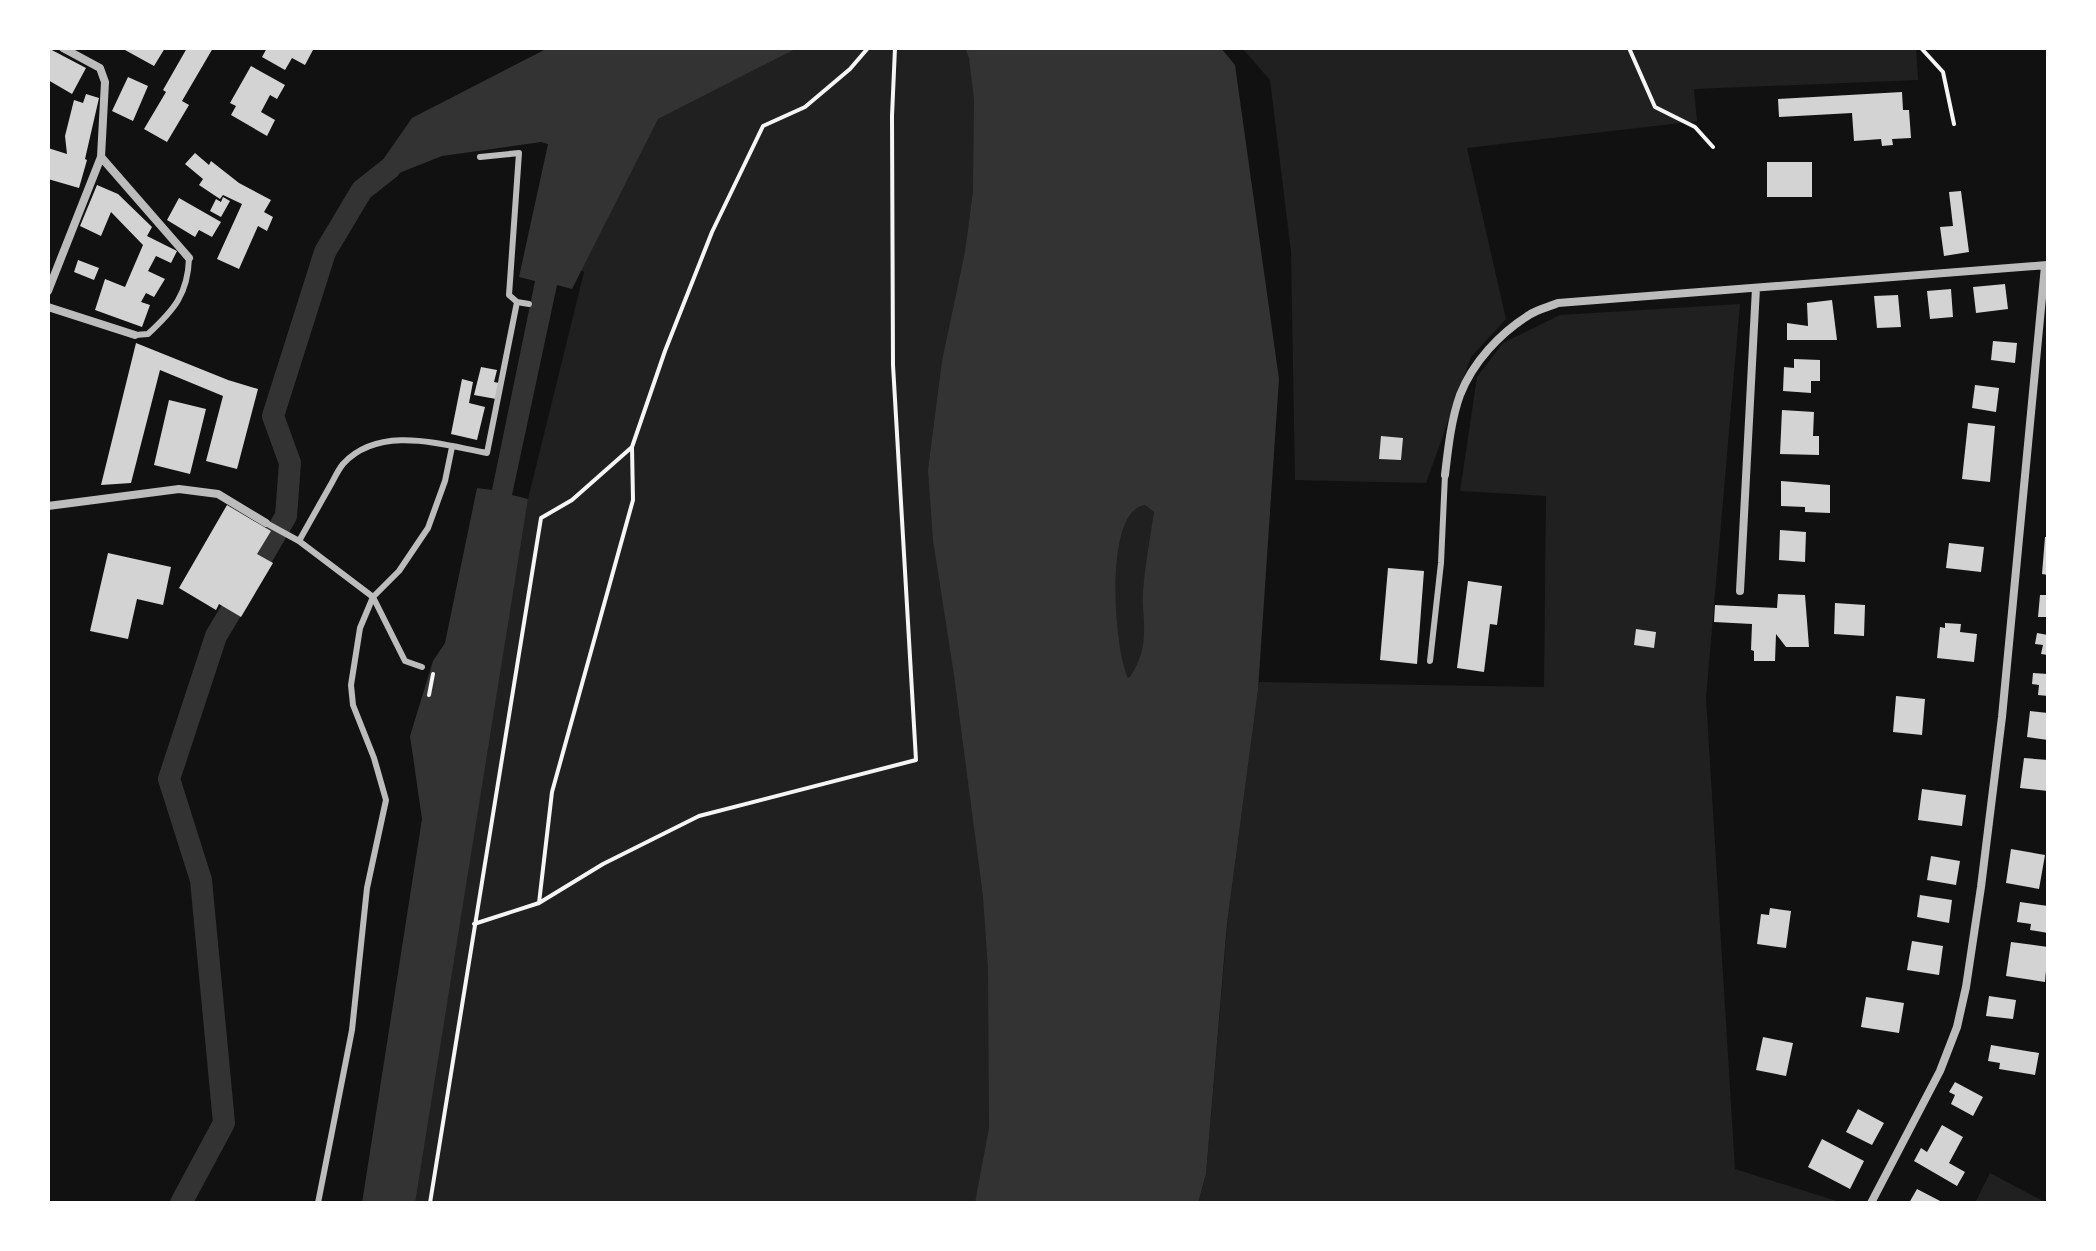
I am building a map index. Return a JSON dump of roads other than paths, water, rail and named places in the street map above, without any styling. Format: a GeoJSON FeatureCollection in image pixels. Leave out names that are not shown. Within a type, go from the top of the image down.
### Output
{"type":"FeatureCollection","features":[{"type":"Feature","properties":{"kind":"street"},"geometry":{"type":"LineString","coordinates":[[48,291],[101,157],[105,82],[100,68],[63,48]]}},
{"type":"Feature","properties":{"kind":"street"},"geometry":{"type":"LineString","coordinates":[[101,157],[189,258]]}},
{"type":"Feature","properties":{"kind":"street"},"geometry":{"type":"LineString","coordinates":[[1445,475],[1460,394],[1479,361],[1503,334],[1531,313],[1558,303],[2046,266],[2002,717],[1966,987],[1957,1027],[1940,1071],[1871,1203]]}},
{"type":"Feature","properties":{"kind":"street"},"geometry":{"type":"LineString","coordinates":[[1740,591],[1756,288]]}},
{"type":"Feature","properties":{"kind":"street"},"geometry":{"type":"LineString","coordinates":[[48,307],[135,335]]}},
{"type":"Feature","properties":{"kind":"street"},"geometry":{"type":"LineString","coordinates":[[48,506],[179,489],[218,494],[266,523]]}},
{"type":"Feature","properties":{"kind":"lane"},"geometry":{"type":"LineString","coordinates":[[519,153],[509,295],[517,302],[529,304]]}},
{"type":"Feature","properties":{"kind":"lane"},"geometry":{"type":"LineString","coordinates":[[480,157],[528,153]]}},
{"type":"Feature","properties":{"kind":"lane"},"geometry":{"type":"LineString","coordinates":[[135,335],[148,334],[176,303],[186,284],[189,258]]}},
{"type":"Feature","properties":{"kind":"lane"},"geometry":{"type":"LineString","coordinates":[[299,541],[343,465],[362,450],[381,442],[401,440],[487,453],[517,302]]}},
{"type":"Feature","properties":{"kind":"lane"},"geometry":{"type":"LineString","coordinates":[[318,1203],[352,1030],[367,888],[386,800],[374,758],[353,705],[351,685],[360,628],[373,597],[399,571],[428,528],[445,481],[452,447]]}},
{"type":"Feature","properties":{"kind":"lane"},"geometry":{"type":"LineString","coordinates":[[1430,661],[1441,563],[1445,475]]}},
{"type":"Feature","properties":{"kind":"lane"},"geometry":{"type":"LineString","coordinates":[[266,523],[299,541],[373,597],[405,661],[422,667]]}},
{"type":"Feature","properties":{"kind":"waterway"},"geometry":{"type":"LineString","coordinates":[[262,557],[286,516],[290,463],[273,416],[325,252],[362,190],[390,168]]}},
{"type":"Feature","properties":{"kind":"waterway"},"geometry":{"type":"LineString","coordinates":[[181,1203],[224,1123],[201,880],[169,779],[216,636],[231,611]]}}]}
